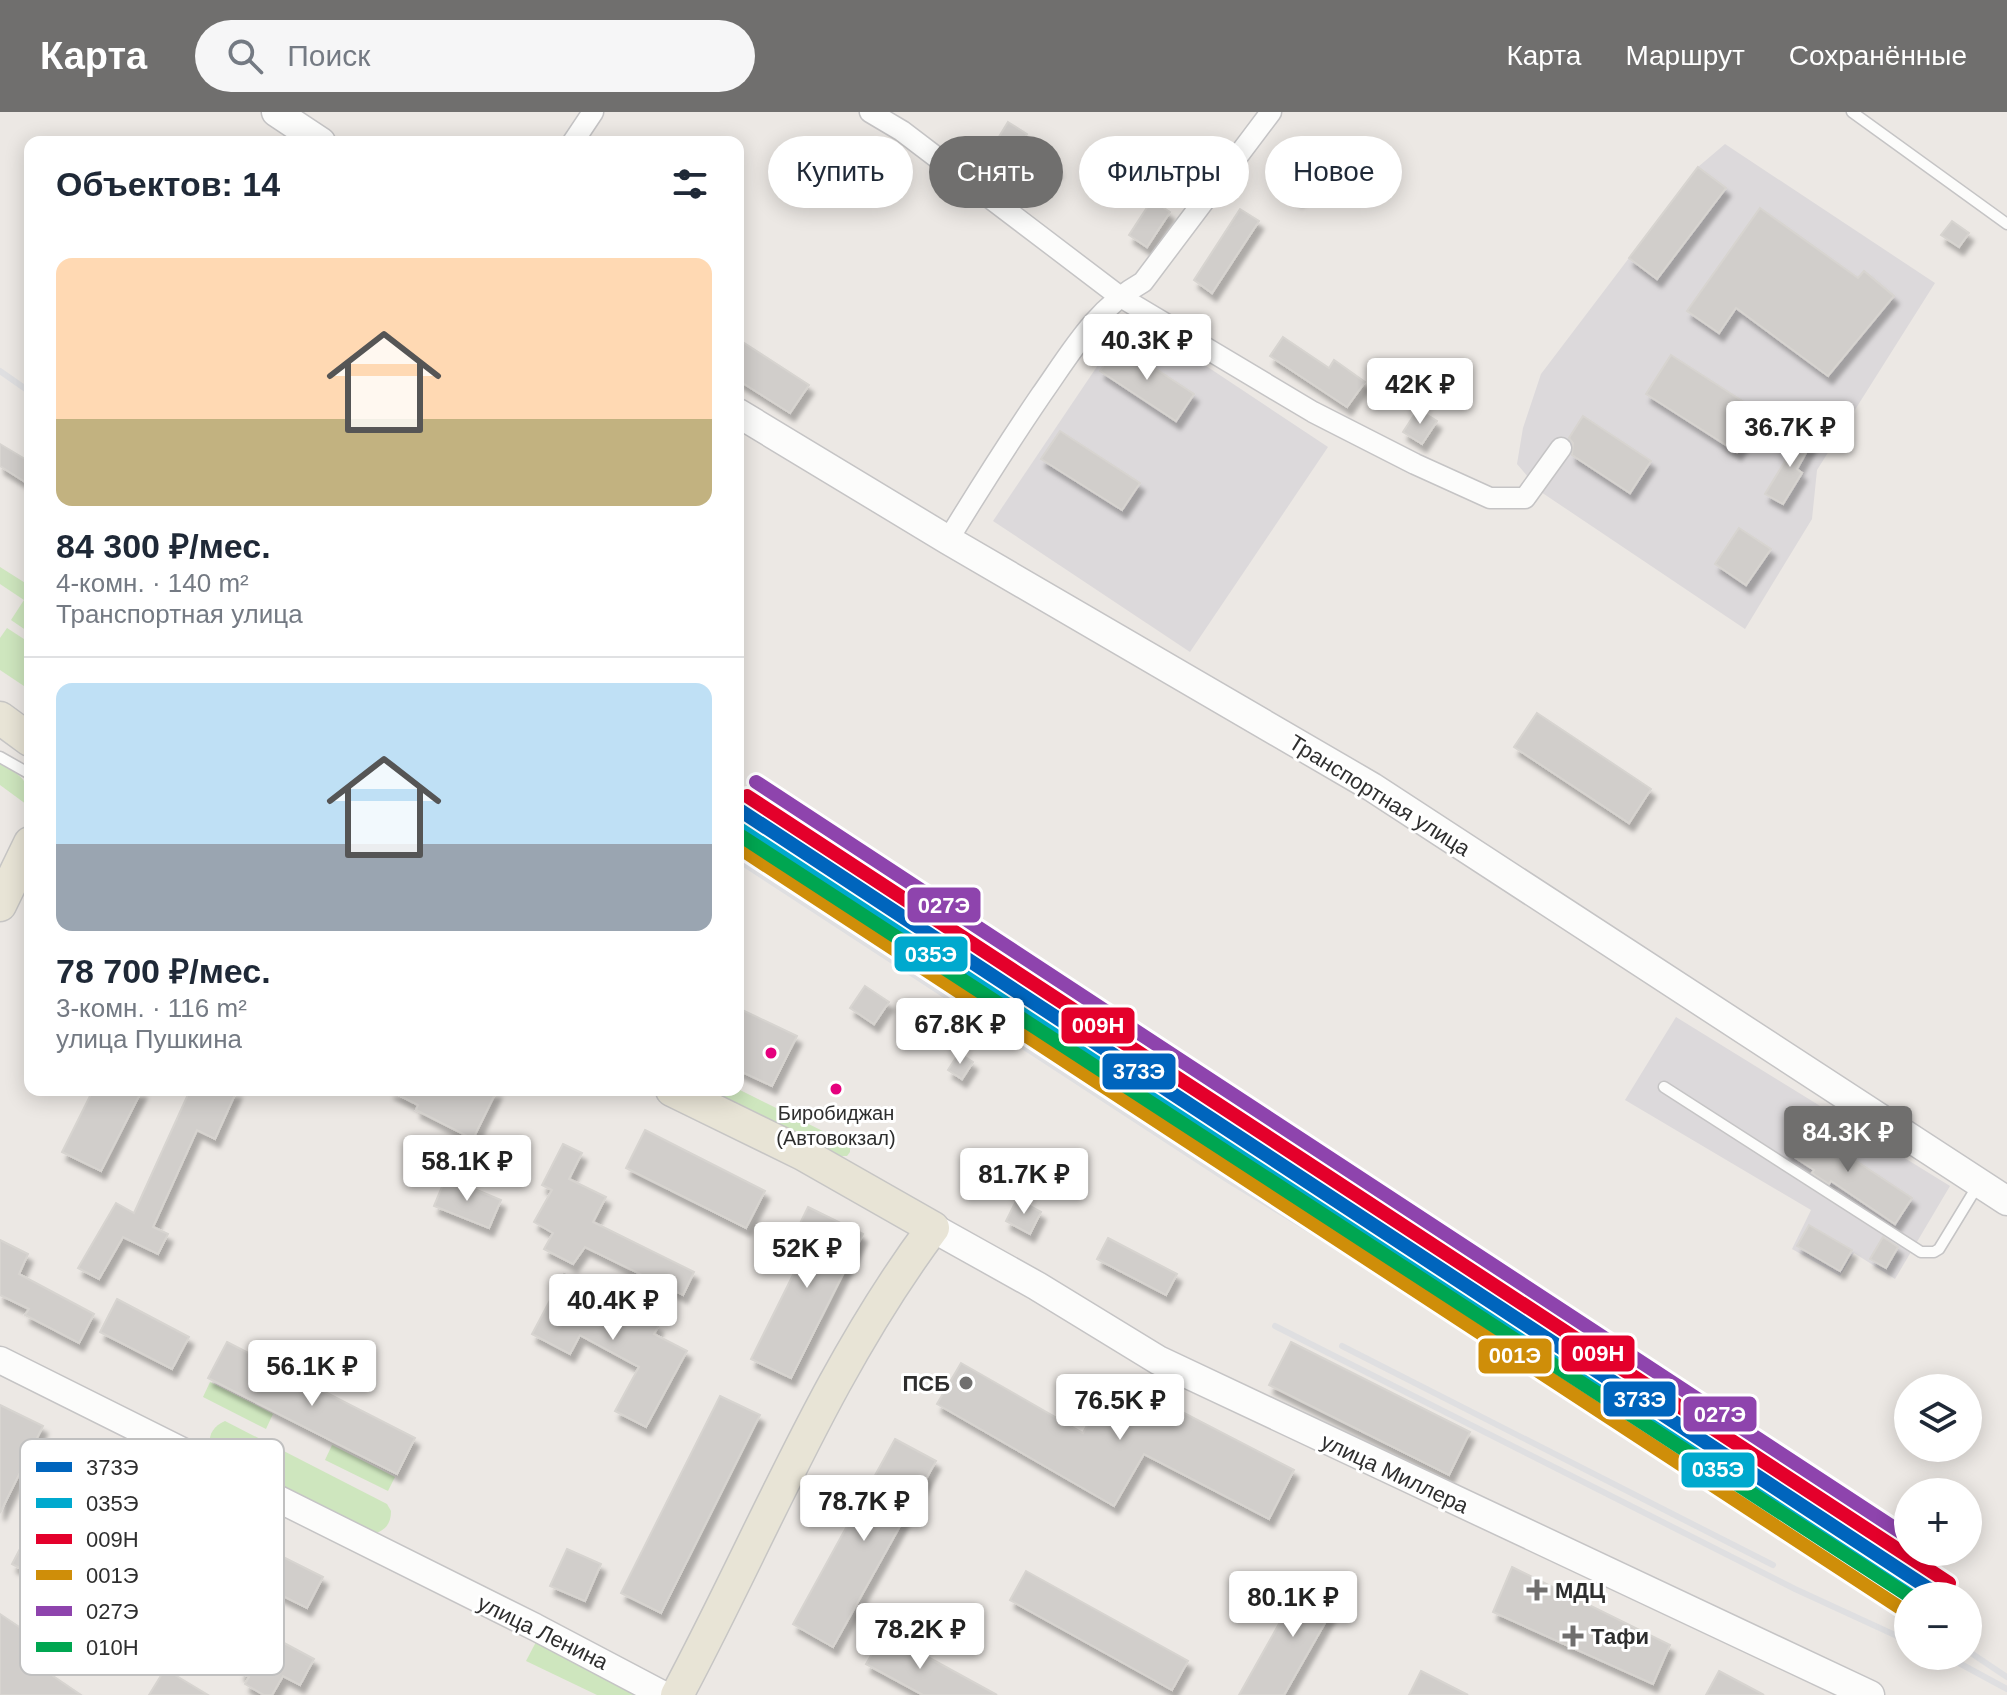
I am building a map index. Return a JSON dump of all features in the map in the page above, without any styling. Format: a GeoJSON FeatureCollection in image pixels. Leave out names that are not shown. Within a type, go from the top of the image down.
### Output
{"type":"FeatureCollection","features":[{"type":"Feature","properties":{"kind":"main road"},"geometry":{"type":"LineString","coordinates":[[276,112],[312,136]]}},
{"type":"Feature","properties":{"kind":"main road","name":"Транспортная улица"},"geometry":{"type":"LineString","coordinates":[[744,417],[948,540],[1372,787],[2007,1201]]}},
{"type":"Feature","properties":{"kind":"main road"},"geometry":{"type":"LineString","coordinates":[[0,718],[24,736]]}},
{"type":"Feature","properties":{"kind":"main road"},"geometry":{"type":"LineString","coordinates":[[0,905],[24,855]]}},
{"type":"Feature","properties":{"kind":"main road"},"geometry":{"type":"LineString","coordinates":[[677,1695],[828,1390],[896,1277],[933,1228],[803,1154],[684,1096]]}},
{"type":"Feature","properties":{"kind":"main road","name":"улица Миллера"},"geometry":{"type":"LineString","coordinates":[[933,1228],[1037,1286],[1158,1360],[1870,1695]]}},
{"type":"Feature","properties":{"kind":"street"},"geometry":{"type":"LineString","coordinates":[[577,136],[593,112]]}},
{"type":"Feature","properties":{"kind":"street"},"geometry":{"type":"LineString","coordinates":[[870,112],[902,131],[1119,296],[1313,412],[1415,464],[1490,498],[1525,498],[1561,448]]}},
{"type":"Feature","properties":{"kind":"street"},"geometry":{"type":"LineString","coordinates":[[948,540],[1002,453],[1081,337],[1119,296],[1143,282],[1271,112]]}},
{"type":"Feature","properties":{"kind":"street","name":"улица Ленина"},"geometry":{"type":"LineString","coordinates":[[0,1360],[158,1439]]}},
{"type":"Feature","properties":{"kind":"street","name":"улица Ленина"},"geometry":{"type":"LineString","coordinates":[[284,1502],[664,1695]]}},
{"type":"Feature","properties":{"kind":"lane"},"geometry":{"type":"LineString","coordinates":[[1852,112],[2007,224]]}},
{"type":"Feature","properties":{"kind":"lane"},"geometry":{"type":"LineString","coordinates":[[0,757],[24,771]]}},
{"type":"Feature","properties":{"kind":"lane"},"geometry":{"type":"LineString","coordinates":[[1664,1087],[1921,1252],[1939,1249],[1979,1183]]}},
{"type":"Feature","properties":{"kind":"shaded area"},"geometry":{"type":"Polygon","coordinates":[[[1725,144],[1935,283],[1817,470],[1812,519],[1745,629],[1541,492],[1517,464],[1523,428],[1541,374],[1698,167],[1725,144]]]}},
{"type":"Feature","properties":{"kind":"shaded area"},"geometry":{"type":"Polygon","coordinates":[[[1131,316],[1328,447],[1190,652],[993,521],[1131,316]]]}},
{"type":"Feature","properties":{"kind":"shaded area"},"geometry":{"type":"Polygon","coordinates":[[[1676,1017],[1950,1186],[1895,1279],[1854,1253],[1840,1276],[1792,1249],[1811,1210],[1625,1100],[1676,1017]]]}},
{"type":"Feature","properties":{"kind":"green space"},"geometry":{"type":"Polygon","coordinates":[[[0,567],[24,582],[24,600],[0,584],[0,567]]]}},
{"type":"Feature","properties":{"kind":"green space"},"geometry":{"type":"Polygon","coordinates":[[[24,600],[24,629],[11,620],[24,600]]]}},
{"type":"Feature","properties":{"kind":"green space"},"geometry":{"type":"Polygon","coordinates":[[[7,628],[24,639],[24,686],[0,670],[0,638],[7,628]]]}},
{"type":"Feature","properties":{"kind":"green space"},"geometry":{"type":"Polygon","coordinates":[[[0,764],[23,780],[24,803],[0,785],[0,764]]]}},
{"type":"Feature","properties":{"kind":"green space"},"geometry":{"type":"Polygon","coordinates":[[[744,1092],[847,1143],[850,1152],[847,1156],[841,1156],[721,1096],[744,1096],[744,1092]]]}},
{"type":"Feature","properties":{"kind":"green space"},"geometry":{"type":"Polygon","coordinates":[[[210,1382],[273,1414],[266,1429],[203,1397],[210,1382]]]}},
{"type":"Feature","properties":{"kind":"green space"},"geometry":{"type":"Polygon","coordinates":[[[225,1421],[260,1439],[210,1439],[216,1426],[225,1421]]]}},
{"type":"Feature","properties":{"kind":"green space"},"geometry":{"type":"Polygon","coordinates":[[[332,1445],[395,1477],[388,1491],[325,1460],[332,1445]]]}},
{"type":"Feature","properties":{"kind":"green space"},"geometry":{"type":"Polygon","coordinates":[[[284,1451],[387,1504],[391,1511],[387,1526],[374,1534],[284,1488],[284,1451]]]}},
{"type":"Feature","properties":{"kind":"green space"},"geometry":{"type":"Polygon","coordinates":[[[536,1642],[631,1690],[635,1695],[597,1695],[526,1661],[536,1642]]]}},
{"type":"Feature","properties":{"kind":"building"},"geometry":{"type":"Polygon","coordinates":[[[1008,122],[1027,134],[1026,136],[999,136],[1008,122]]]}},
{"type":"Feature","properties":{"kind":"building"},"geometry":{"type":"Polygon","coordinates":[[[1698,167],[1726,188],[1657,279],[1629,258],[1698,167]]]}},
{"type":"Feature","properties":{"kind":"building"},"geometry":{"type":"Polygon","coordinates":[[[1147,208],[1164,208],[1170,212],[1147,247],[1129,235],[1147,208]]]}},
{"type":"Feature","properties":{"kind":"building"},"geometry":{"type":"Polygon","coordinates":[[[1760,208],[1858,278],[1864,271],[1894,296],[1828,376],[1736,308],[1719,333],[1687,311],[1760,208]]]}},
{"type":"Feature","properties":{"kind":"building"},"geometry":{"type":"Polygon","coordinates":[[[1240,209],[1259,221],[1212,293],[1194,280],[1240,209]]]}},
{"type":"Feature","properties":{"kind":"building"},"geometry":{"type":"Polygon","coordinates":[[[1952,221],[1969,233],[1959,247],[1941,235],[1952,221]]]}},
{"type":"Feature","properties":{"kind":"building"},"geometry":{"type":"Polygon","coordinates":[[[1283,337],[1329,368],[1334,360],[1365,382],[1347,407],[1270,356],[1283,337]]]}},
{"type":"Feature","properties":{"kind":"building"},"geometry":{"type":"Polygon","coordinates":[[[744,343],[809,385],[790,413],[744,384],[744,343]]]}},
{"type":"Feature","properties":{"kind":"building"},"geometry":{"type":"Polygon","coordinates":[[[1118,344],[1194,394],[1176,421],[1100,371],[1118,344]]]}},
{"type":"Feature","properties":{"kind":"building"},"geometry":{"type":"Polygon","coordinates":[[[1671,355],[1761,413],[1737,452],[1646,394],[1671,355]]]}},
{"type":"Feature","properties":{"kind":"building"},"geometry":{"type":"Polygon","coordinates":[[[1418,409],[1437,421],[1422,444],[1403,432],[1418,409]]]}},
{"type":"Feature","properties":{"kind":"building"},"geometry":{"type":"Polygon","coordinates":[[[1583,416],[1651,461],[1630,493],[1572,455],[1573,443],[1569,438],[1583,416]]]}},
{"type":"Feature","properties":{"kind":"building"},"geometry":{"type":"Polygon","coordinates":[[[1060,431],[1140,483],[1122,510],[1041,459],[1060,431]]]}},
{"type":"Feature","properties":{"kind":"building"},"geometry":{"type":"Polygon","coordinates":[[[1802,433],[1813,440],[1797,469],[1802,473],[1783,504],[1765,494],[1790,453],[1785,450],[1792,437],[1798,440],[1802,433]]]}},
{"type":"Feature","properties":{"kind":"building"},"geometry":{"type":"Polygon","coordinates":[[[0,444],[24,458],[24,481],[0,466],[0,444]]]}},
{"type":"Feature","properties":{"kind":"building"},"geometry":{"type":"Polygon","coordinates":[[[1739,528],[1771,549],[1746,585],[1715,564],[1739,528]]]}},
{"type":"Feature","properties":{"kind":"building"},"geometry":{"type":"Polygon","coordinates":[[[1537,713],[1651,789],[1629,823],[1514,747],[1537,713]]]}},
{"type":"Feature","properties":{"kind":"building"},"geometry":{"type":"Polygon","coordinates":[[[865,986],[889,1002],[874,1024],[850,1008],[865,986]]]}},
{"type":"Feature","properties":{"kind":"building"},"geometry":{"type":"Polygon","coordinates":[[[744,1011],[797,1036],[772,1086],[744,1073],[744,1011]]]}},
{"type":"Feature","properties":{"kind":"building"},"geometry":{"type":"Polygon","coordinates":[[[959,1053],[973,1062],[962,1079],[948,1070],[959,1053]]]}},
{"type":"Feature","properties":{"kind":"building"},"geometry":{"type":"Polygon","coordinates":[[[90,1096],[139,1096],[101,1171],[62,1152],[90,1096]]]}},
{"type":"Feature","properties":{"kind":"building"},"geometry":{"type":"Polygon","coordinates":[[[187,1096],[234,1096],[215,1139],[197,1130],[153,1227],[168,1234],[158,1254],[123,1237],[99,1279],[78,1268],[116,1203],[134,1213],[187,1096]]]}},
{"type":"Feature","properties":{"kind":"building"},"geometry":{"type":"Polygon","coordinates":[[[401,1096],[494,1096],[473,1139],[416,1110],[418,1105],[401,1096]]]}},
{"type":"Feature","properties":{"kind":"building"},"geometry":{"type":"Polygon","coordinates":[[[1802,1125],[1912,1198],[1895,1224],[1831,1181],[1829,1184],[1812,1173],[1814,1170],[1785,1151],[1802,1125]]]}},
{"type":"Feature","properties":{"kind":"building"},"geometry":{"type":"Polygon","coordinates":[[[645,1130],[765,1191],[746,1228],[626,1168],[645,1130]]]}},
{"type":"Feature","properties":{"kind":"building"},"geometry":{"type":"Polygon","coordinates":[[[563,1144],[582,1153],[569,1179],[606,1197],[593,1222],[694,1272],[683,1295],[585,1247],[573,1264],[544,1249],[553,1233],[534,1222],[552,1190],[542,1185],[563,1144]]]}},
{"type":"Feature","properties":{"kind":"building"},"geometry":{"type":"Polygon","coordinates":[[[446,1177],[501,1200],[489,1228],[434,1206],[446,1177]]]}},
{"type":"Feature","properties":{"kind":"building"},"geometry":{"type":"Polygon","coordinates":[[[1017,1199],[1041,1212],[1030,1234],[1006,1221],[1017,1199]]]}},
{"type":"Feature","properties":{"kind":"building"},"geometry":{"type":"Polygon","coordinates":[[[808,1207],[863,1234],[791,1378],[751,1359],[802,1257],[787,1250],[808,1207]]]}},
{"type":"Feature","properties":{"kind":"building"},"geometry":{"type":"Polygon","coordinates":[[[1809,1225],[1852,1250],[1840,1271],[1797,1246],[1809,1225]]]}},
{"type":"Feature","properties":{"kind":"building"},"geometry":{"type":"Polygon","coordinates":[[[1883,1237],[1898,1247],[1886,1268],[1870,1259],[1883,1237]]]}},
{"type":"Feature","properties":{"kind":"building"},"geometry":{"type":"Polygon","coordinates":[[[1108,1238],[1177,1274],[1166,1295],[1097,1259],[1108,1238]]]}},
{"type":"Feature","properties":{"kind":"building"},"geometry":{"type":"Polygon","coordinates":[[[0,1240],[28,1254],[19,1274],[94,1314],[79,1343],[25,1315],[29,1309],[0,1295],[0,1240]]]}},
{"type":"Feature","properties":{"kind":"building"},"geometry":{"type":"Polygon","coordinates":[[[564,1274],[659,1325],[654,1334],[687,1351],[646,1427],[615,1411],[639,1367],[580,1335],[570,1354],[532,1334],[564,1274]]]}},
{"type":"Feature","properties":{"kind":"building"},"geometry":{"type":"Polygon","coordinates":[[[117,1299],[189,1337],[172,1369],[100,1332],[117,1299]]]}},
{"type":"Feature","properties":{"kind":"building"},"geometry":{"type":"Polygon","coordinates":[[[227,1342],[415,1438],[397,1474],[208,1378],[227,1342]]]}},
{"type":"Feature","properties":{"kind":"building"},"geometry":{"type":"Polygon","coordinates":[[[1291,1342],[1470,1432],[1449,1475],[1269,1385],[1291,1342]]]}},
{"type":"Feature","properties":{"kind":"building"},"geometry":{"type":"Polygon","coordinates":[[[961,1363],[1083,1433],[1113,1376],[1294,1470],[1269,1519],[1144,1454],[1114,1506],[937,1404],[961,1363]]]}},
{"type":"Feature","properties":{"kind":"building"},"geometry":{"type":"Polygon","coordinates":[[[720,1396],[760,1415],[661,1613],[621,1593],[720,1396]]]}},
{"type":"Feature","properties":{"kind":"building"},"geometry":{"type":"Polygon","coordinates":[[[0,1405],[43,1426],[37,1439],[20,1439],[20,1473],[0,1513],[0,1405]]]}},
{"type":"Feature","properties":{"kind":"building"},"geometry":{"type":"Polygon","coordinates":[[[895,1439],[936,1461],[833,1647],[793,1624],[895,1439]]]}},
{"type":"Feature","properties":{"kind":"building"},"geometry":{"type":"Polygon","coordinates":[[[20,1549],[20,1568],[12,1564],[20,1549]]]}},
{"type":"Feature","properties":{"kind":"building"},"geometry":{"type":"Polygon","coordinates":[[[567,1549],[601,1564],[585,1601],[550,1586],[567,1549]]]}},
{"type":"Feature","properties":{"kind":"building"},"geometry":{"type":"Polygon","coordinates":[[[284,1557],[323,1577],[307,1608],[284,1597],[284,1557]]]}},
{"type":"Feature","properties":{"kind":"building"},"geometry":{"type":"Polygon","coordinates":[[[1512,1567],[1670,1645],[1653,1684],[1493,1612],[1512,1567]]]}},
{"type":"Feature","properties":{"kind":"building"},"geometry":{"type":"Polygon","coordinates":[[[1026,1571],[1188,1661],[1172,1690],[1010,1600],[1026,1571]]]}},
{"type":"Feature","properties":{"kind":"building"},"geometry":{"type":"Polygon","coordinates":[[[1307,1574],[1342,1593],[1284,1695],[1239,1695],[1307,1574]]]}},
{"type":"Feature","properties":{"kind":"building"},"geometry":{"type":"Polygon","coordinates":[[[0,1614],[20,1627],[20,1675],[52,1675],[81,1695],[0,1695],[0,1614]]]}},
{"type":"Feature","properties":{"kind":"building"},"geometry":{"type":"Polygon","coordinates":[[[884,1633],[997,1695],[923,1695],[866,1664],[884,1633]]]}},
{"type":"Feature","properties":{"kind":"building"},"geometry":{"type":"Polygon","coordinates":[[[284,1643],[314,1659],[300,1685],[283,1676],[272,1695],[264,1695],[245,1684],[249,1677],[245,1675],[284,1675],[284,1643]]]}},
{"type":"Feature","properties":{"kind":"building"},"geometry":{"type":"Polygon","coordinates":[[[1421,1671],[1468,1695],[1409,1695],[1421,1671]]]}},
{"type":"Feature","properties":{"kind":"building"},"geometry":{"type":"Polygon","coordinates":[[[1719,1671],[1764,1695],[1706,1695],[1719,1671]]]}},
{"type":"Feature","properties":{"kind":"building"},"geometry":{"type":"Polygon","coordinates":[[[161,1675],[175,1675],[208,1695],[149,1695],[161,1675]]]}},
{"type":"Feature","properties":{"kind":"railway"},"geometry":{"type":"LineString","coordinates":[[0,371],[24,388]]}},
{"type":"Feature","properties":{"kind":"railway"},"geometry":{"type":"LineString","coordinates":[[744,864],[1228,1180],[1414,1294],[1894,1603]]}},
{"type":"Feature","properties":{"kind":"railway"},"geometry":{"type":"LineString","coordinates":[[1275,1326],[1795,1589],[1894,1635]]}},
{"type":"Feature","properties":{"kind":"railway"},"geometry":{"type":"LineString","coordinates":[[1342,1346],[1773,1565]]}},
{"type":"Feature","properties":{"kind":"railway"},"geometry":{"type":"LineString","coordinates":[[1982,1660],[2007,1677]]}},
{"type":"Feature","properties":{"kind":"railway"},"geometry":{"type":"LineString","coordinates":[[1972,1670],[2007,1689]]}},
{"type":"Feature","properties":{"kind":"transit line","name":"027Э"},"geometry":{"type":"LineString","coordinates":[[756,782],[1894,1528]]}},
{"type":"Feature","properties":{"kind":"transit line","name":"009Н"},"geometry":{"type":"LineString","coordinates":[[747,796],[1947,1582]]}},
{"type":"Feature","properties":{"kind":"transit line","name":"373Э"},"geometry":{"type":"LineString","coordinates":[[744,813],[1919,1582]]}},
{"type":"Feature","properties":{"kind":"transit line","name":"035Э"},"geometry":{"type":"LineString","coordinates":[[744,832],[1894,1585]]}},
{"type":"Feature","properties":{"kind":"transit line","name":"010Н"},"geometry":{"type":"LineString","coordinates":[[744,838],[1894,1586]]}},
{"type":"Feature","properties":{"kind":"transit line","name":"001Э"},"geometry":{"type":"LineString","coordinates":[[744,851],[1894,1604]]}},
{"type":"Feature","properties":{"kind":"place","name":"Биробиджан (Автовокзал)"},"geometry":{"type":"Point","coordinates":[836,1089]}},
{"type":"Feature","properties":{"kind":"place","name":"ПСБ"},"geometry":{"type":"Point","coordinates":[966,1383]}},
{"type":"Feature","properties":{"kind":"place","name":"МДЦ"},"geometry":{"type":"Point","coordinates":[1537,1590]}},
{"type":"Feature","properties":{"kind":"place","name":"Тафи"},"geometry":{"type":"Point","coordinates":[1573,1636]}}]}
